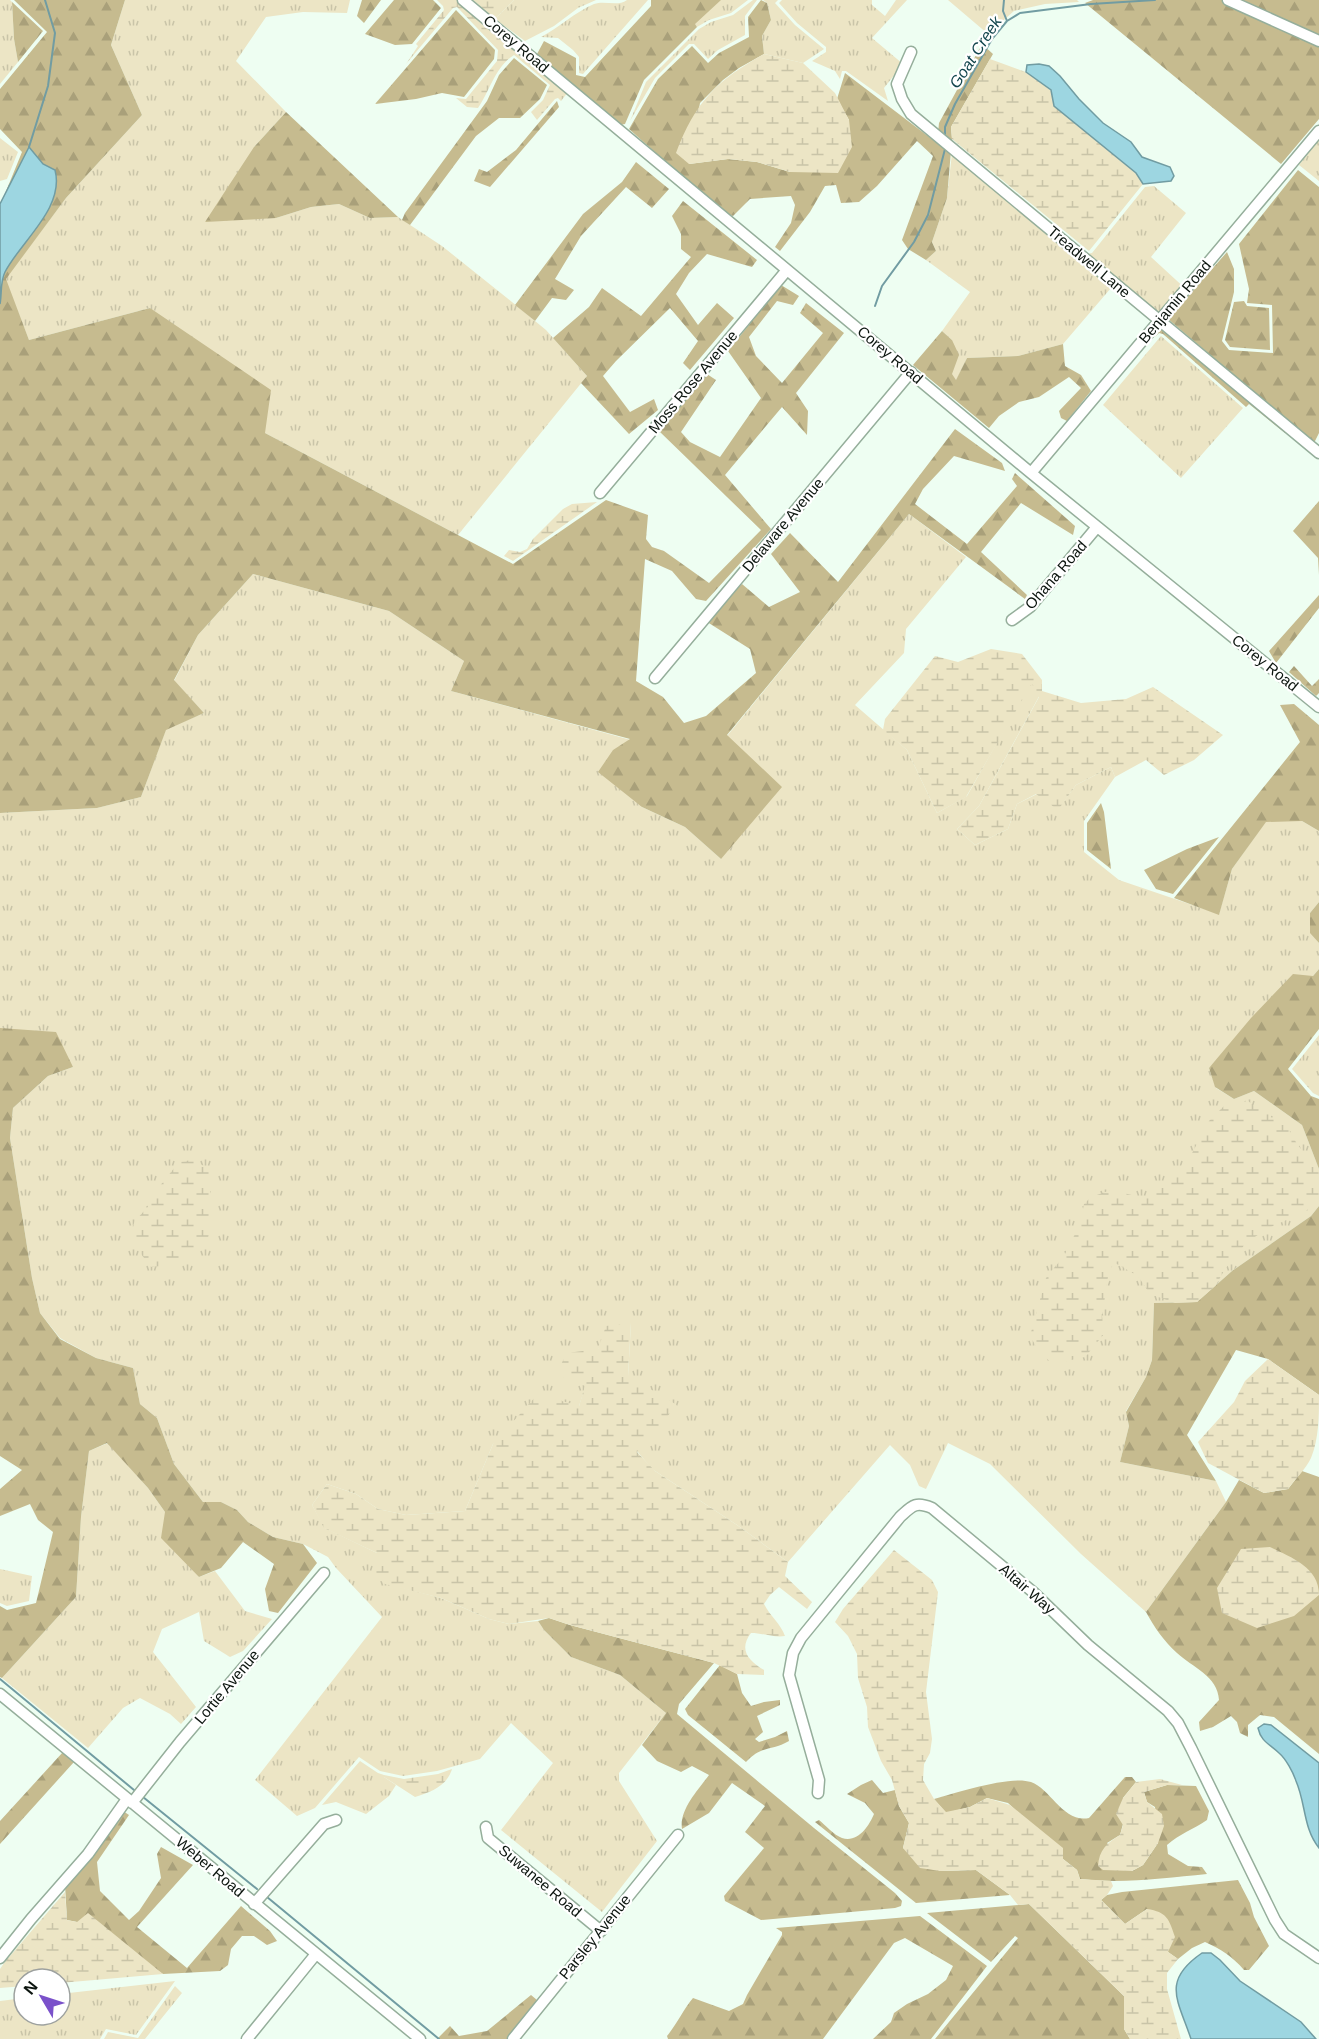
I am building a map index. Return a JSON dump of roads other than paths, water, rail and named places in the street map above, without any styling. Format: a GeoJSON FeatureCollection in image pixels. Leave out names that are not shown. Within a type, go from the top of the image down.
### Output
{"type":"FeatureCollection","features":[{"type":"Feature","properties":{"kind":"street","name":"Corey Road"},"geometry":{"type":"LineString","coordinates":[[463,0],[1031,473],[1319,706]]}},
{"type":"Feature","properties":{"kind":"street"},"geometry":{"type":"LineString","coordinates":[[1228,0],[1319,41]]}},
{"type":"Feature","properties":{"kind":"street","name":"Treadwell Lane"},"geometry":{"type":"LineString","coordinates":[[911,52],[897,84],[902,99],[911,114],[1319,453]]}},
{"type":"Feature","properties":{"kind":"street","name":"Benjamin Road"},"geometry":{"type":"LineString","coordinates":[[1031,473],[1319,131]]}},
{"type":"Feature","properties":{"kind":"street","name":"Moss Rose Avenue"},"geometry":{"type":"LineString","coordinates":[[600,493],[787,270]]}},
{"type":"Feature","properties":{"kind":"street","name":"Delaware Avenue"},"geometry":{"type":"LineString","coordinates":[[655,678],[911,372]]}},
{"type":"Feature","properties":{"kind":"street","name":"Ohana Road"},"geometry":{"type":"LineString","coordinates":[[1012,620],[1030,607],[1097,527]]}},
{"type":"Feature","properties":{"kind":"street","name":"Altair Way"},"geometry":{"type":"LineString","coordinates":[[818,1793],[819,1780],[789,1675],[793,1653],[801,1638],[900,1517],[913,1505],[922,1504],[932,1508],[1033,1592],[1088,1645],[1168,1711],[1178,1723],[1191,1748],[1275,1920],[1284,1934],[1319,1958]]}},
{"type":"Feature","properties":{"kind":"street","name":"Lortie Avenue"},"geometry":{"type":"LineString","coordinates":[[0,1958],[324,1573]]}},
{"type":"Feature","properties":{"kind":"street","name":"Weber Road"},"geometry":{"type":"LineString","coordinates":[[1,1698],[420,2039]]}},
{"type":"Feature","properties":{"kind":"street"},"geometry":{"type":"LineString","coordinates":[[254,1904],[324,1824],[336,1820]]}},
{"type":"Feature","properties":{"kind":"street","name":"Suwanee Road"},"geometry":{"type":"LineString","coordinates":[[486,1827],[488,1838],[601,1931]]}},
{"type":"Feature","properties":{"kind":"street","name":"Parsley Avenue"},"geometry":{"type":"LineString","coordinates":[[513,2039],[678,1835]]}},
{"type":"Feature","properties":{"kind":"street"},"geometry":{"type":"LineString","coordinates":[[247,2039],[316,1954]]}},
{"type":"Feature","properties":{"kind":"water"},"geometry":{"type":"Polygon","coordinates":[[[1027,65],[1049,66],[1103,123],[1131,142],[1142,157],[1170,167],[1174,176],[1171,181],[1143,184],[1136,173],[1054,106],[1051,90],[1026,72],[1027,65]]]}},
{"type":"Feature","properties":{"kind":"water"},"geometry":{"type":"Polygon","coordinates":[[[29,147],[43,164],[55,170],[54,198],[40,224],[5,272],[0,304],[0,204],[29,147]]]}},
{"type":"Feature","properties":{"kind":"water"},"geometry":{"type":"Polygon","coordinates":[[[1264,1724],[1271,1725],[1319,1763],[1319,1848],[1307,1824],[1299,1790],[1287,1762],[1259,1733],[1258,1728],[1264,1724]]]}},
{"type":"Feature","properties":{"kind":"water"},"geometry":{"type":"Polygon","coordinates":[[[1202,1953],[1211,1953],[1240,1981],[1301,2022],[1316,2039],[1191,2039],[1178,2002],[1177,1982],[1189,1963],[1202,1953]]]}},
{"type":"Feature","properties":{"kind":"waterway"},"geometry":{"type":"LineString","coordinates":[[29,147],[48,86],[55,33],[45,0]]}},
{"type":"Feature","properties":{"kind":"waterway"},"geometry":{"type":"LineString","coordinates":[[1004,0],[1003,11],[1007,21]]}},
{"type":"Feature","properties":{"kind":"waterway","name":"Goat Creek"},"geometry":{"type":"LineString","coordinates":[[945,135],[945,127],[955,104],[992,39],[1007,21],[1020,13],[1091,4],[1155,0]]}},
{"type":"Feature","properties":{"kind":"waterway","name":"Goat Creek"},"geometry":{"type":"LineString","coordinates":[[875,306],[882,286],[914,242],[928,215],[945,149]]}},
{"type":"Feature","properties":{"kind":"waterway"},"geometry":{"type":"LineString","coordinates":[[0,1679],[134,1790]]}},
{"type":"Feature","properties":{"kind":"waterway"},"geometry":{"type":"LineString","coordinates":[[143,1797],[257,1889]]}},
{"type":"Feature","properties":{"kind":"waterway"},"geometry":{"type":"LineString","coordinates":[[267,1897],[439,2039]]}}]}
